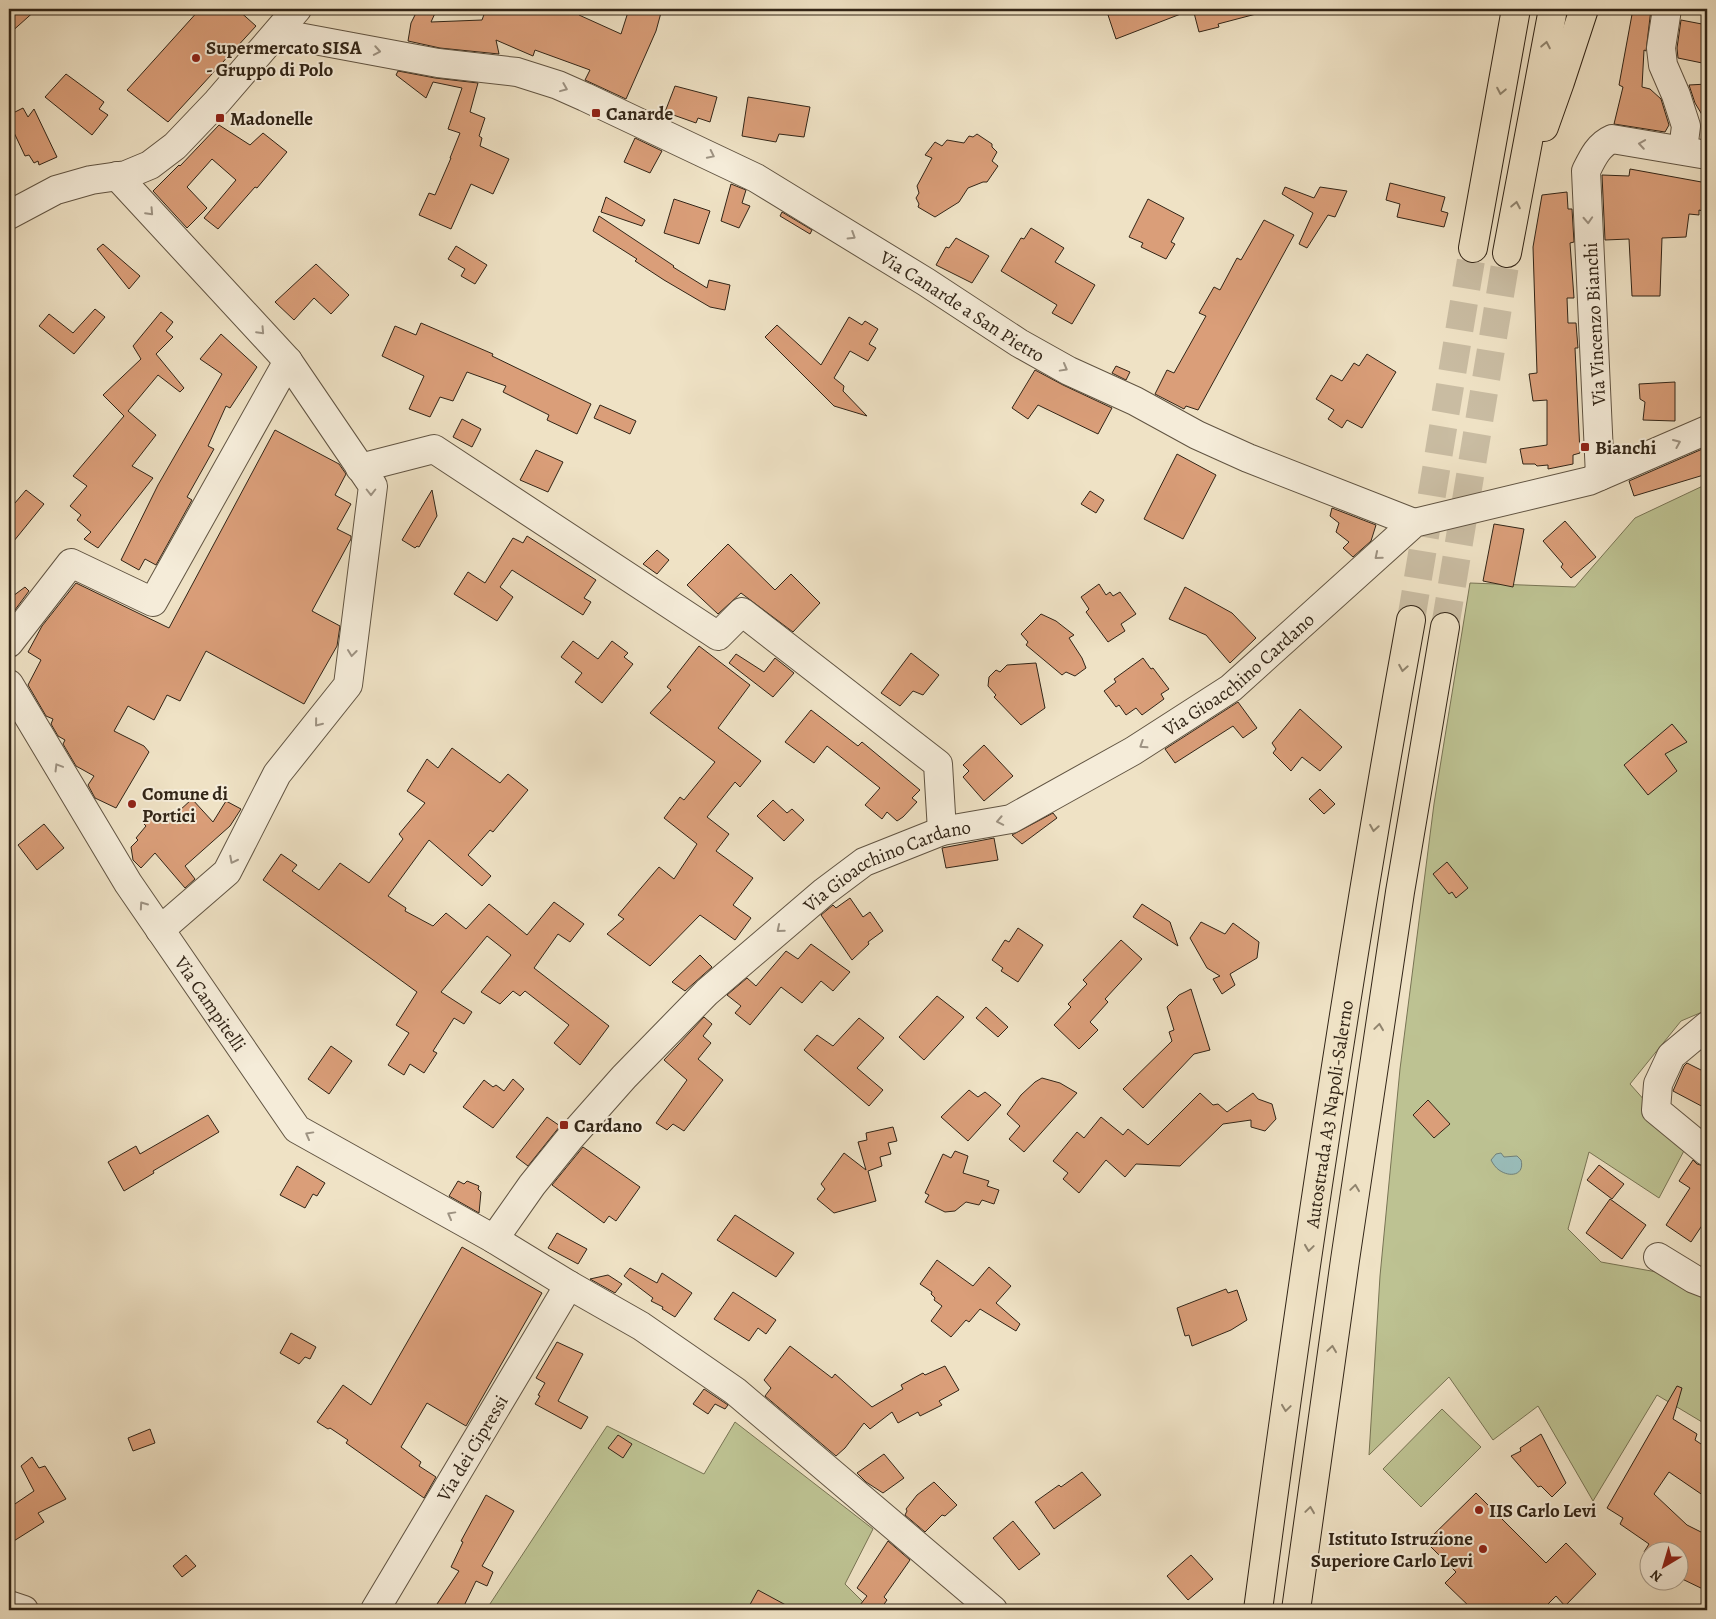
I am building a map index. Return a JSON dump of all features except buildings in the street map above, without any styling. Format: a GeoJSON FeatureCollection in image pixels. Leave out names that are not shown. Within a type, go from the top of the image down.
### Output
{"type":"FeatureCollection","features":[{"type":"Feature","properties":{"kind":"highway"},"geometry":{"type":"LineString","coordinates":[[1473,248],[1516,9]]}},
{"type":"Feature","properties":{"kind":"highway"},"geometry":{"type":"LineString","coordinates":[[1507,253],[1553,9]]}},
{"type":"Feature","properties":{"kind":"highway"},"geometry":{"type":"LineString","coordinates":[[1524,163],[1546,122],[1584,9]]}},
{"type":"Feature","properties":{"kind":"highway","name":"Autostrada A3 Napoli-Salerno"},"geometry":{"type":"LineString","coordinates":[[1258,1610],[1282,1430],[1346,998],[1377,808],[1411,620]]}},
{"type":"Feature","properties":{"kind":"highway","name":"Autostrada A3 Napoli-Salerno"},"geometry":{"type":"LineString","coordinates":[[1296,1610],[1398,901],[1445,627]]}},
{"type":"Feature","properties":{"kind":"street"},"geometry":{"type":"LineString","coordinates":[[9,215],[56,190],[91,180],[126,175],[150,165],[175,146],[217,102],[297,9]]}},
{"type":"Feature","properties":{"kind":"street"},"geometry":{"type":"LineString","coordinates":[[1667,9],[1661,48],[1663,65],[1676,95],[1695,153]]}},
{"type":"Feature","properties":{"kind":"street","name":"Via Canarde a San Pietro"},"geometry":{"type":"LineString","coordinates":[[277,33],[438,62],[517,72],[585,96],[756,178],[926,282],[1019,343],[1069,371],[1134,401],[1197,435],[1239,454],[1414,523]]}},
{"type":"Feature","properties":{"kind":"street","name":"Via Vincenzo Bianchi"},"geometry":{"type":"LineString","coordinates":[[1600,476],[1586,172],[1592,159],[1604,143],[1612,139],[1695,153]]}},
{"type":"Feature","properties":{"kind":"street"},"geometry":{"type":"LineString","coordinates":[[117,176],[288,360],[373,486],[348,685],[277,774],[227,872],[160,930]]}},
{"type":"Feature","properties":{"kind":"street"},"geometry":{"type":"LineString","coordinates":[[9,643],[71,563],[152,602],[288,360]]}},
{"type":"Feature","properties":{"kind":"street"},"geometry":{"type":"LineString","coordinates":[[1414,523],[1572,485],[1600,476],[1707,430]]}},
{"type":"Feature","properties":{"kind":"street"},"geometry":{"type":"LineString","coordinates":[[360,468],[434,448],[718,636],[742,612],[938,764],[942,831]]}},
{"type":"Feature","properties":{"kind":"street","name":"Via Gioacchino Cardano"},"geometry":{"type":"LineString","coordinates":[[494,1239],[532,1185],[570,1138],[624,1077],[707,992],[824,892],[864,862],[942,831],[1012,818],[1133,751],[1231,688],[1414,523]]}},
{"type":"Feature","properties":{"kind":"street","name":"Via Campitelli"},"geometry":{"type":"LineString","coordinates":[[9,684],[128,883],[297,1128],[494,1239]]}},
{"type":"Feature","properties":{"kind":"street"},"geometry":{"type":"LineString","coordinates":[[1707,1026],[1671,1056],[1658,1084],[1656,1110],[1707,1152]]}},
{"type":"Feature","properties":{"kind":"street"},"geometry":{"type":"LineString","coordinates":[[494,1239],[568,1285],[641,1326],[735,1391],[993,1610]]}},
{"type":"Feature","properties":{"kind":"street"},"geometry":{"type":"LineString","coordinates":[[1658,1258],[1694,1279],[1707,1284]]}},
{"type":"Feature","properties":{"kind":"street","name":"Via dei Cipressi"},"geometry":{"type":"LineString","coordinates":[[375,1610],[568,1285]]}},
{"type":"Feature","properties":{"kind":"street"},"geometry":{"type":"LineString","coordinates":[[9,1605],[24,1610]]}},
{"type":"Feature","properties":{"kind":"green space"},"geometry":{"type":"Polygon","coordinates":[[[1707,484],[1707,1010],[1681,1021],[1630,1084],[1686,1147],[1659,1198],[1589,1152],[1568,1229],[1601,1262],[1668,1274],[1707,1300],[1707,1425],[1657,1395],[1593,1501],[1538,1406],[1493,1440],[1449,1377],[1369,1455],[1380,1276],[1400,1069],[1434,804],[1470,583],[1575,587],[1635,518],[1707,484]]]}},
{"type":"Feature","properties":{"kind":"green space"},"geometry":{"type":"Polygon","coordinates":[[[1442,1409],[1481,1447],[1421,1507],[1383,1469],[1442,1409]]]}},
{"type":"Feature","properties":{"kind":"green space"},"geometry":{"type":"Polygon","coordinates":[[[735,1422],[873,1529],[845,1584],[871,1610],[486,1610],[607,1426],[704,1474],[735,1422]]]}},
{"type":"Feature","properties":{"kind":"water"},"geometry":{"type":"Polygon","coordinates":[[[1501,1153],[1504,1157],[1517,1156],[1521,1160],[1522,1165],[1519,1172],[1508,1174],[1496,1167],[1491,1160],[1496,1154],[1501,1153]]]}},
{"type":"Feature","properties":{"kind":"tunnel"},"geometry":{"type":"LineString","coordinates":[[1411,620],[1473,248]]}},
{"type":"Feature","properties":{"kind":"tunnel"},"geometry":{"type":"LineString","coordinates":[[1445,627],[1507,253]]}},
{"type":"Feature","properties":{"kind":"place","name":"Supermercato SISA - Gruppo di Polo"},"geometry":{"type":"Point","coordinates":[196,58]}},
{"type":"Feature","properties":{"kind":"place","name":"Canarde"},"geometry":{"type":"Point","coordinates":[596,113]}},
{"type":"Feature","properties":{"kind":"place","name":"Madonelle"},"geometry":{"type":"Point","coordinates":[220,118]}},
{"type":"Feature","properties":{"kind":"place","name":"Bianchi"},"geometry":{"type":"Point","coordinates":[1585,447]}},
{"type":"Feature","properties":{"kind":"place","name":"Comune di Portici"},"geometry":{"type":"Point","coordinates":[132,804]}},
{"type":"Feature","properties":{"kind":"place","name":"Cardano"},"geometry":{"type":"Point","coordinates":[564,1125]}},
{"type":"Feature","properties":{"kind":"place","name":"IIS Carlo Levi"},"geometry":{"type":"Point","coordinates":[1479,1510]}},
{"type":"Feature","properties":{"kind":"place","name":"Istituto Istruzione Superiore Carlo Levi"},"geometry":{"type":"Point","coordinates":[1483,1549]}}]}
